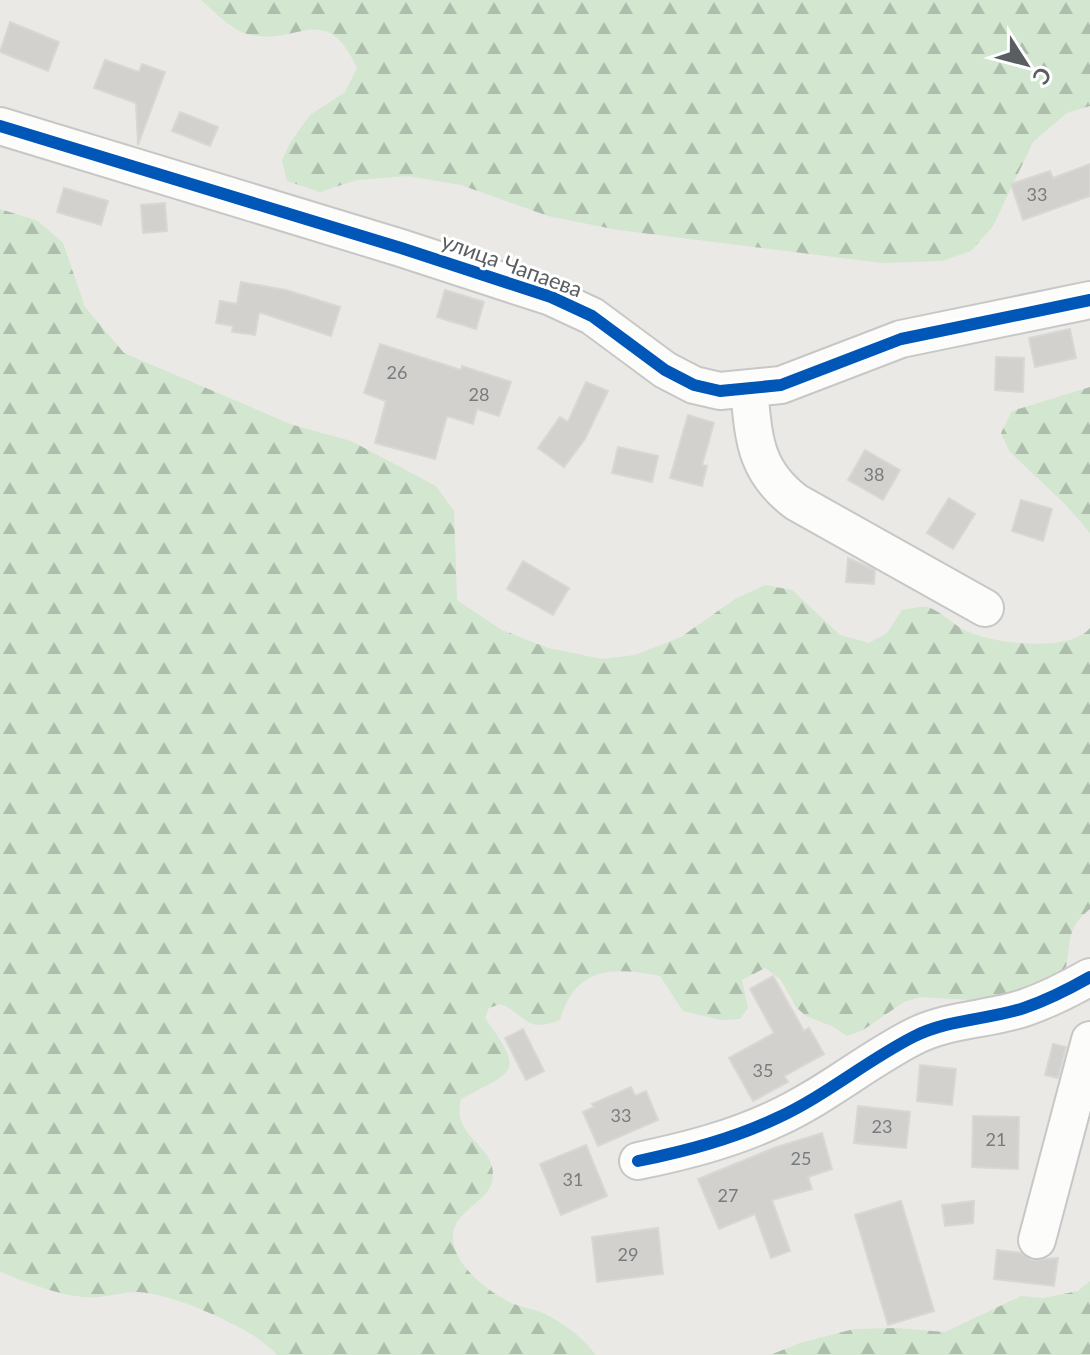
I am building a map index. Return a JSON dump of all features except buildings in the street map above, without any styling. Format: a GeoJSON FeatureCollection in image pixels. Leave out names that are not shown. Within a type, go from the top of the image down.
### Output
{"type":"FeatureCollection","features":[{"type":"Feature","properties":{"kind":"street","name":"улица Чапаева"},"geometry":{"type":"LineString","coordinates":[[0,126],[551,297],[592,316],[665,370],[694,385],[720,391],[781,385],[901,339],[1090,300]]}},
{"type":"Feature","properties":{"kind":"street"},"geometry":{"type":"LineString","coordinates":[[749,390],[759,454],[768,476],[779,489],[796,502],[985,608]]}},
{"type":"Feature","properties":{"kind":"street"},"geometry":{"type":"LineString","coordinates":[[638,1161],[694,1149],[746,1132],[820,1095],[914,1036],[945,1025],[1023,1009],[1090,977]]}},
{"type":"Feature","properties":{"kind":"street"},"geometry":{"type":"LineString","coordinates":[[1037,1240],[1090,1040]]}},
{"type":"Feature","properties":{"kind":"green space"},"geometry":{"type":"Polygon","coordinates":[[[201,0],[1090,0],[1090,106],[1067,113],[1033,142],[993,226],[971,251],[942,261],[882,263],[618,230],[548,216],[461,185],[408,176],[357,180],[320,192],[287,181],[282,160],[290,143],[310,115],[345,92],[357,68],[346,47],[323,30],[252,35],[231,26],[201,0]]]}},
{"type":"Feature","properties":{"kind":"green space"},"geometry":{"type":"Polygon","coordinates":[[[0,209],[38,221],[63,243],[85,307],[124,353],[293,425],[351,441],[436,486],[454,511],[457,600],[502,630],[548,648],[602,659],[635,655],[681,637],[735,599],[765,585],[792,590],[840,635],[869,643],[887,633],[902,610],[921,607],[932,609],[976,635],[1010,642],[1066,641],[1090,628],[1090,909],[1073,929],[1066,967],[1051,981],[986,1001],[920,997],[904,1002],[863,1030],[847,1036],[832,1026],[806,1016],[796,1007],[781,980],[765,968],[742,980],[748,1008],[740,1019],[721,1020],[683,1011],[660,976],[626,971],[598,974],[586,980],[567,1002],[560,1020],[549,1024],[528,1022],[501,1004],[489,1008],[485,1018],[506,1051],[508,1069],[503,1076],[461,1099],[459,1112],[466,1131],[491,1163],[492,1183],[458,1220],[454,1229],[455,1249],[475,1278],[495,1294],[558,1321],[579,1336],[596,1355],[277,1355],[267,1345],[233,1324],[171,1299],[138,1292],[83,1297],[41,1287],[0,1272],[0,209]]]}},
{"type":"Feature","properties":{"kind":"green space"},"geometry":{"type":"Polygon","coordinates":[[[1090,387],[1090,533],[1065,504],[1009,451],[1001,433],[1012,411],[1090,387]]]}},
{"type":"Feature","properties":{"kind":"green space"},"geometry":{"type":"Polygon","coordinates":[[[1090,1281],[1090,1355],[770,1355],[800,1343],[854,1329],[945,1332],[1021,1296],[1043,1298],[1078,1291],[1090,1281]]]}},
{"type":"Feature","properties":{"kind":"cycle path"},"geometry":{"type":"LineString","coordinates":[[0,126],[551,297],[592,316],[665,370],[694,385],[720,391],[781,385],[901,339],[1090,300]]}},
{"type":"Feature","properties":{"kind":"cycle path"},"geometry":{"type":"LineString","coordinates":[[638,1161],[709,1144],[743,1132],[795,1109],[926,1031],[1024,1008],[1090,977]]}}]}
